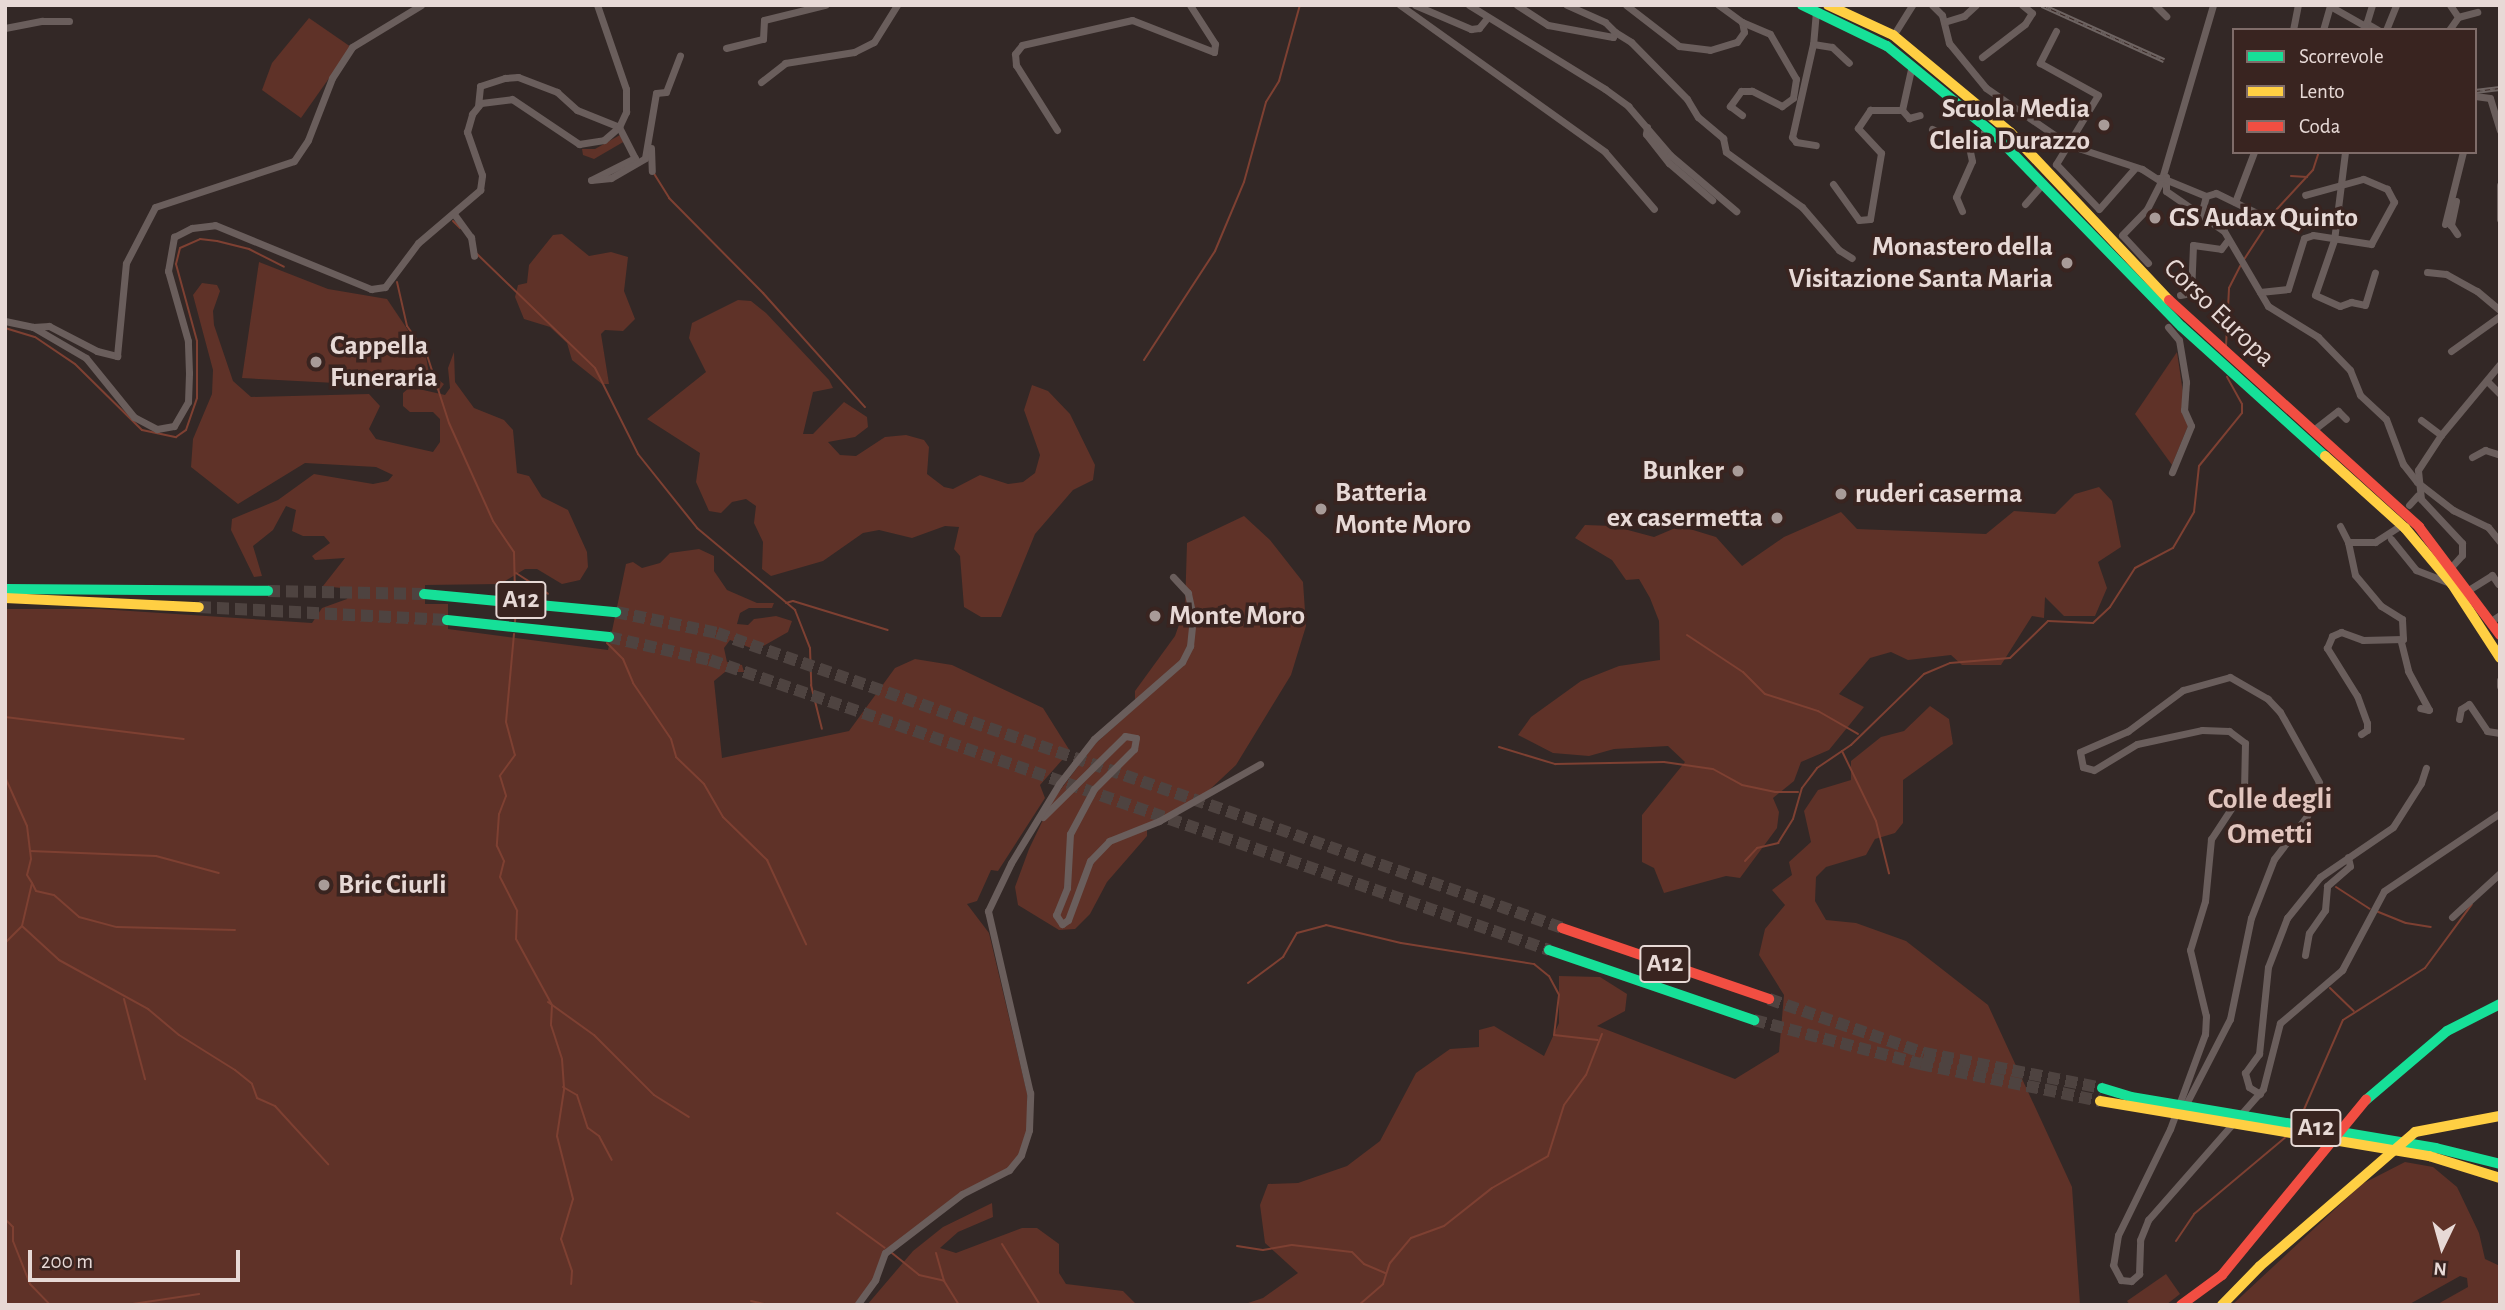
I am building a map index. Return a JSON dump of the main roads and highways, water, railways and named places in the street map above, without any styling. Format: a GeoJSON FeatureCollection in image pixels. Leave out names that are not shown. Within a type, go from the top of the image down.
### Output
{"type":"FeatureCollection","features":[{"type":"Feature","properties":{"kind":"main road","name":"Corso Europa"},"geometry":{"type":"LineString","coordinates":[[1802,5],[1875,38],[1912,65],[2043,183],[2222,357],[2401,525],[2452,584],[2500,658]]}},
{"type":"Feature","properties":{"kind":"main road","name":"Corso Europa"},"geometry":{"type":"LineString","coordinates":[[1828,5],[1893,35],[1992,116],[2222,357]]}},
{"type":"Feature","properties":{"kind":"main road","name":"Corso Europa"},"geometry":{"type":"LineString","coordinates":[[2286,415],[2312,431],[2419,527],[2495,618],[2500,635]]}},
{"type":"Feature","properties":{"kind":"main road"},"geometry":{"type":"LineString","coordinates":[[5,589],[100,595],[199,607]]}},
{"type":"Feature","properties":{"kind":"main road"},"geometry":{"type":"LineString","coordinates":[[5,598],[268,591]]}},
{"type":"Feature","properties":{"kind":"main road","name":"A12"},"geometry":{"type":"LineString","coordinates":[[424,594],[575,605],[616,612]]}},
{"type":"Feature","properties":{"kind":"main road","name":"A12"},"geometry":{"type":"LineString","coordinates":[[447,620],[574,631],[609,637]]}},
{"type":"Feature","properties":{"kind":"main road","name":"A12"},"geometry":{"type":"LineString","coordinates":[[1562,928],[1769,999]]}},
{"type":"Feature","properties":{"kind":"main road","name":"A12"},"geometry":{"type":"LineString","coordinates":[[1549,950],[1754,1020]]}},
{"type":"Feature","properties":{"kind":"main road"},"geometry":{"type":"LineString","coordinates":[[2181,1305],[2222,1275],[2380,1085],[2447,1031],[2500,1004]]}},
{"type":"Feature","properties":{"kind":"main road","name":"A12"},"geometry":{"type":"LineString","coordinates":[[2102,1088],[2130,1102],[2429,1156],[2500,1178]]}},
{"type":"Feature","properties":{"kind":"main road","name":"A12"},"geometry":{"type":"LineString","coordinates":[[2100,1101],[2130,1102],[2436,1148],[2500,1164]]}},
{"type":"Feature","properties":{"kind":"main road"},"geometry":{"type":"LineString","coordinates":[[2222,1305],[2268,1258],[2415,1132],[2475,1118],[2500,1118]]}},
{"type":"Feature","properties":{"kind":"waterway"},"geometry":{"type":"LineString","coordinates":[[1144,360],[1215,251],[1244,182],[1266,102],[1279,81],[1300,5]]}},
{"type":"Feature","properties":{"kind":"waterway"},"geometry":{"type":"LineString","coordinates":[[2243,261],[2277,209],[2313,170],[2318,154]]}},
{"type":"Feature","properties":{"kind":"waterway"},"geometry":{"type":"LineString","coordinates":[[653,172],[669,198],[763,293],[865,407]]}},
{"type":"Feature","properties":{"kind":"waterway"},"geometry":{"type":"LineString","coordinates":[[2291,176],[2307,177]]}},
{"type":"Feature","properties":{"kind":"waterway"},"geometry":{"type":"LineString","coordinates":[[453,221],[460,228]]}},
{"type":"Feature","properties":{"kind":"waterway"},"geometry":{"type":"LineString","coordinates":[[5,328],[35,337],[75,364],[142,430],[176,437],[186,430],[197,398],[197,341],[176,264],[180,248],[200,239],[217,241],[249,249],[284,267]]}},
{"type":"Feature","properties":{"kind":"waterway"},"geometry":{"type":"LineString","coordinates":[[476,253],[595,368],[638,454],[697,528],[795,610],[810,648],[811,685],[822,729]]}},
{"type":"Feature","properties":{"kind":"waterway"},"geometry":{"type":"LineString","coordinates":[[2226,346],[2229,288],[2240,266]]}},
{"type":"Feature","properties":{"kind":"waterway"},"geometry":{"type":"LineString","coordinates":[[397,282],[407,326],[427,355],[449,423],[493,521],[514,552],[515,594]]}},
{"type":"Feature","properties":{"kind":"waterway"},"geometry":{"type":"LineString","coordinates":[[1745,861],[1757,848],[1778,843],[1793,819],[1802,788],[1817,768],[1851,745],[1924,674],[1950,663],[2010,658],[2048,621],[2093,623],[2110,607],[2135,568],[2173,548],[2194,512],[2199,466],[2242,413],[2242,404],[2227,377]]}},
{"type":"Feature","properties":{"kind":"waterway"},"geometry":{"type":"LineString","coordinates":[[516,573],[548,594]]}},
{"type":"Feature","properties":{"kind":"waterway"},"geometry":{"type":"LineString","coordinates":[[786,603],[793,601],[888,630]]}},
{"type":"Feature","properties":{"kind":"waterway"},"geometry":{"type":"LineString","coordinates":[[515,622],[516,607]]}},
{"type":"Feature","properties":{"kind":"waterway"},"geometry":{"type":"LineString","coordinates":[[514,634],[506,722],[515,755],[500,776],[506,796],[499,814],[497,846],[504,861],[500,877],[517,911],[516,939],[552,1005],[551,1025],[562,1059],[564,1090],[557,1136],[573,1199],[561,1239],[572,1271],[571,1284]]}},
{"type":"Feature","properties":{"kind":"waterway"},"geometry":{"type":"LineString","coordinates":[[1687,635],[1743,672],[1765,694],[1818,711],[1858,734]]}},
{"type":"Feature","properties":{"kind":"waterway"},"geometry":{"type":"LineString","coordinates":[[607,643],[623,659],[633,683],[671,739],[676,757],[704,784],[723,817],[767,860],[806,944]]}},
{"type":"Feature","properties":{"kind":"waterway"},"geometry":{"type":"LineString","coordinates":[[5,717],[184,739]]}},
{"type":"Feature","properties":{"kind":"waterway"},"geometry":{"type":"LineString","coordinates":[[1499,747],[1555,764],[1664,762],[1713,769],[1742,785],[1775,792],[1798,792]]}},
{"type":"Feature","properties":{"kind":"waterway"},"geometry":{"type":"LineString","coordinates":[[1842,751],[1876,821],[1889,873]]}},
{"type":"Feature","properties":{"kind":"waterway"},"geometry":{"type":"LineString","coordinates":[[5,777],[27,826],[31,859],[27,875],[32,883],[22,926],[5,943]]}},
{"type":"Feature","properties":{"kind":"waterway"},"geometry":{"type":"LineString","coordinates":[[30,851],[156,856],[219,873]]}},
{"type":"Feature","properties":{"kind":"waterway"},"geometry":{"type":"LineString","coordinates":[[32,883],[36,891],[54,895],[79,917],[117,927],[235,930]]}},
{"type":"Feature","properties":{"kind":"waterway"},"geometry":{"type":"LineString","coordinates":[[2336,887],[2370,909]]}},
{"type":"Feature","properties":{"kind":"waterway"},"geometry":{"type":"LineString","coordinates":[[2299,1121],[2343,1020],[2425,968],[2472,904]]}},
{"type":"Feature","properties":{"kind":"waterway"},"geometry":{"type":"LineString","coordinates":[[2376,911],[2406,923],[2431,927]]}},
{"type":"Feature","properties":{"kind":"waterway"},"geometry":{"type":"LineString","coordinates":[[1248,983],[1283,957],[1297,933],[1326,925],[1401,943],[1534,964],[1549,976],[1559,995],[1554,1035],[1598,1040]]}},
{"type":"Feature","properties":{"kind":"waterway"},"geometry":{"type":"LineString","coordinates":[[22,926],[59,960],[148,1009],[179,1035],[235,1070],[252,1084],[257,1098],[275,1106],[328,1164]]}},
{"type":"Feature","properties":{"kind":"waterway"},"geometry":{"type":"LineString","coordinates":[[2330,988],[2354,1011]]}},
{"type":"Feature","properties":{"kind":"waterway"},"geometry":{"type":"LineString","coordinates":[[124,999],[145,1079]]}},
{"type":"Feature","properties":{"kind":"waterway"},"geometry":{"type":"LineString","coordinates":[[548,1002],[594,1035],[654,1095],[689,1117]]}},
{"type":"Feature","properties":{"kind":"waterway"},"geometry":{"type":"LineString","coordinates":[[1359,1305],[1383,1284],[1390,1263],[1411,1238],[1444,1226],[1492,1188],[1548,1156],[1564,1105],[1586,1075],[1602,1034]]}},
{"type":"Feature","properties":{"kind":"waterway"},"geometry":{"type":"LineString","coordinates":[[563,1087],[577,1095],[588,1128],[599,1136],[612,1160]]}},
{"type":"Feature","properties":{"kind":"waterway"},"geometry":{"type":"LineString","coordinates":[[2176,1241],[2194,1214],[2287,1136]]}},
{"type":"Feature","properties":{"kind":"waterway"},"geometry":{"type":"LineString","coordinates":[[837,1213],[885,1248]]}},
{"type":"Feature","properties":{"kind":"waterway"},"geometry":{"type":"LineString","coordinates":[[5,1219],[13,1227],[13,1241],[30,1284],[50,1305]]}},
{"type":"Feature","properties":{"kind":"waterway"},"geometry":{"type":"LineString","coordinates":[[1002,1244],[1040,1305]]}},
{"type":"Feature","properties":{"kind":"waterway"},"geometry":{"type":"LineString","coordinates":[[1237,1246],[1263,1250],[1292,1245],[1352,1252],[1364,1264],[1385,1273]]}},
{"type":"Feature","properties":{"kind":"waterway"},"geometry":{"type":"LineString","coordinates":[[892,1253],[919,1275],[944,1281]]}},
{"type":"Feature","properties":{"kind":"waterway"},"geometry":{"type":"LineString","coordinates":[[936,1253],[944,1281],[959,1305]]}},
{"type":"Feature","properties":{"kind":"waterway"},"geometry":{"type":"LineString","coordinates":[[126,1305],[199,1294]]}},
{"type":"Feature","properties":{"kind":"waterway"},"geometry":{"type":"LineString","coordinates":[[751,1301],[768,1305]]}},
{"type":"Feature","properties":{"kind":"tunnel"},"geometry":{"type":"LineString","coordinates":[[268,591],[424,594]]}},
{"type":"Feature","properties":{"kind":"tunnel"},"geometry":{"type":"LineString","coordinates":[[199,607],[447,620]]}},
{"type":"Feature","properties":{"kind":"tunnel"},"geometry":{"type":"LineString","coordinates":[[616,612],[717,633],[1562,928]]}},
{"type":"Feature","properties":{"kind":"tunnel"},"geometry":{"type":"LineString","coordinates":[[609,637],[710,660],[1549,950]]}},
{"type":"Feature","properties":{"kind":"tunnel"},"geometry":{"type":"LineString","coordinates":[[2307,816],[2318,799],[2319,782]]}},
{"type":"Feature","properties":{"kind":"tunnel"},"geometry":{"type":"LineString","coordinates":[[1769,999],[1924,1053],[2102,1088]]}},
{"type":"Feature","properties":{"kind":"tunnel"},"geometry":{"type":"LineString","coordinates":[[1754,1020],[1921,1064],[2100,1101]]}},
{"type":"Feature","properties":{"kind":"railway"},"geometry":{"type":"LineString","coordinates":[[2042,5],[2164,60]]}},
{"type":"Feature","properties":{"kind":"railway"},"geometry":{"type":"LineString","coordinates":[[2477,91],[2500,88]]}},
{"type":"Feature","properties":{"kind":"place","name":"Scuola Media Clelia Durazzo"},"geometry":{"type":"Point","coordinates":[2104,125]}},
{"type":"Feature","properties":{"kind":"place","name":"GS Audax Quinto"},"geometry":{"type":"Point","coordinates":[2155,218]}},
{"type":"Feature","properties":{"kind":"place","name":"Monastero della Visitazione Santa Maria"},"geometry":{"type":"Point","coordinates":[2067,263]}},
{"type":"Feature","properties":{"kind":"place","name":"Cappella Funeraria"},"geometry":{"type":"Point","coordinates":[316,362]}},
{"type":"Feature","properties":{"kind":"place","name":"Bunker"},"geometry":{"type":"Point","coordinates":[1738,471]}},
{"type":"Feature","properties":{"kind":"place","name":"ruderi caserma"},"geometry":{"type":"Point","coordinates":[1841,494]}},
{"type":"Feature","properties":{"kind":"place","name":"Batteria Monte Moro"},"geometry":{"type":"Point","coordinates":[1321,509]}},
{"type":"Feature","properties":{"kind":"place","name":"ex casermetta"},"geometry":{"type":"Point","coordinates":[1777,518]}},
{"type":"Feature","properties":{"kind":"place","name":"Monte Moro"},"geometry":{"type":"Point","coordinates":[1155,616]}},
{"type":"Feature","properties":{"kind":"place","name":"Bric Ciurli"},"geometry":{"type":"Point","coordinates":[324,885]}},
{"type":"Feature","properties":{"kind":"district","name":"Colle degli Ometti"},"geometry":{"type":"Point","coordinates":[2270,816]}}]}
